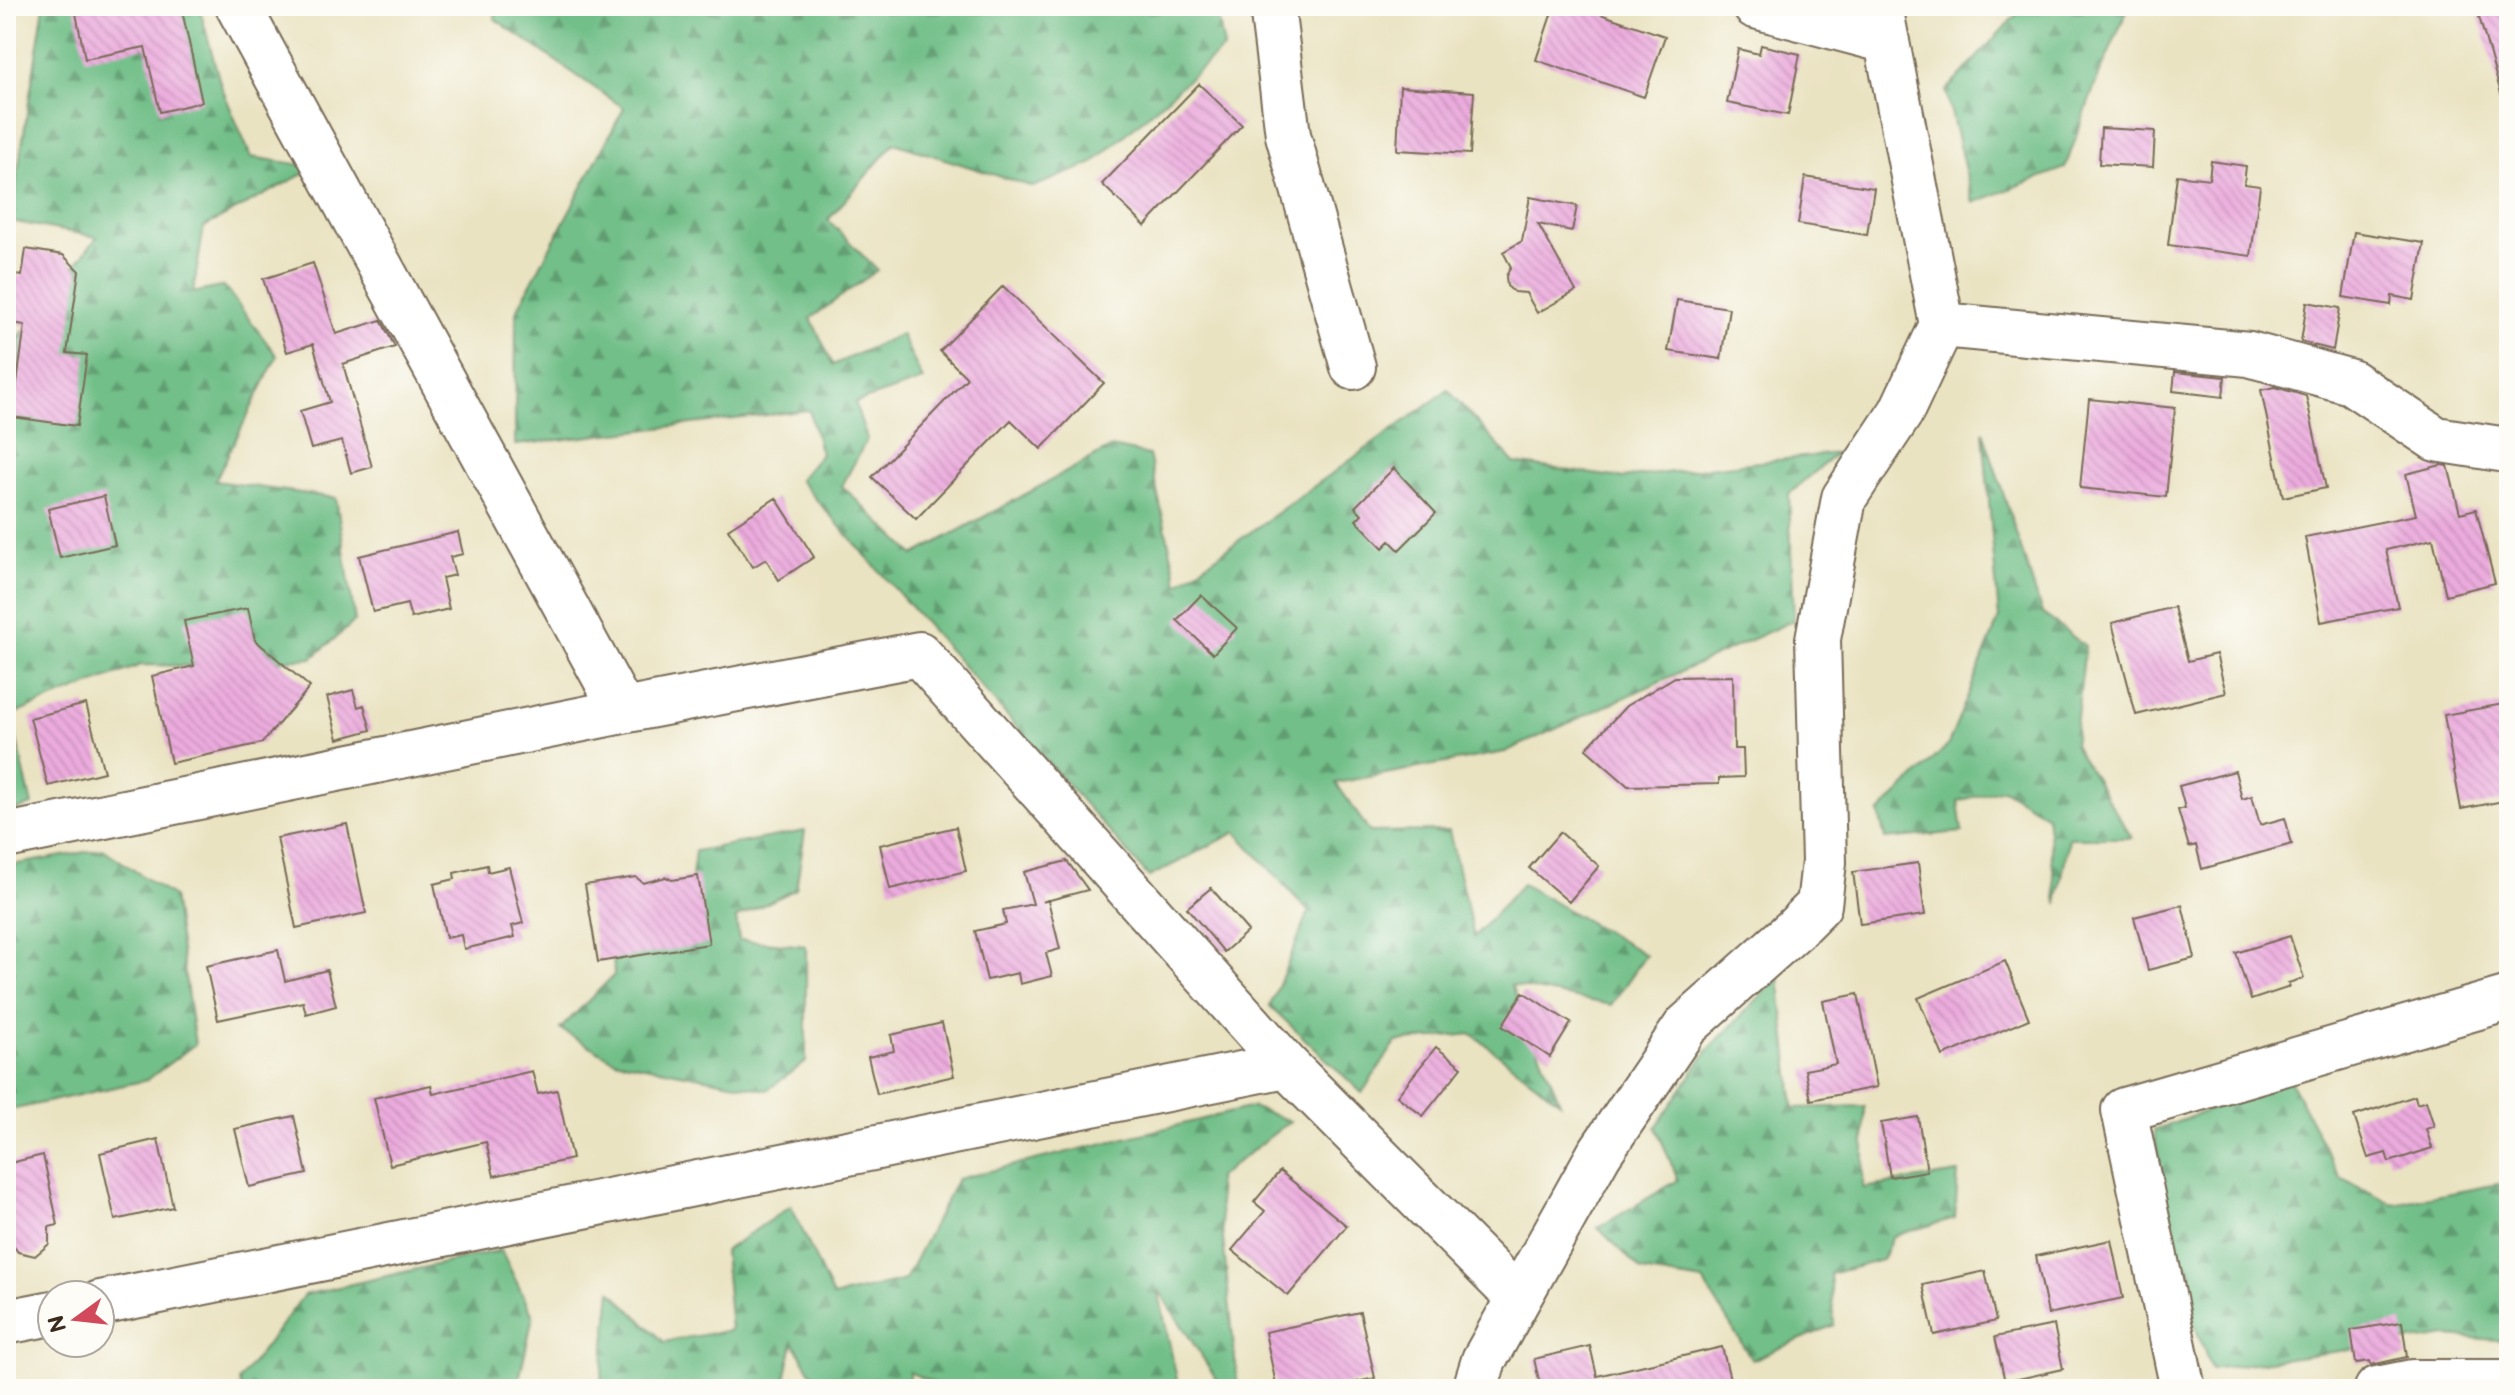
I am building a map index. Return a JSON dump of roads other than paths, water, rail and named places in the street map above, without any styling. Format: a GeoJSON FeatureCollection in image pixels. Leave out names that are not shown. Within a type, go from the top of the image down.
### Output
{"type":"FeatureCollection","features":[{"type":"Feature","properties":{"kind":"street"},"geometry":{"type":"LineString","coordinates":[[238,6],[623,711]]}},
{"type":"Feature","properties":{"kind":"street"},"geometry":{"type":"LineString","coordinates":[[1272,6],[1288,135],[1353,367]]}},
{"type":"Feature","properties":{"kind":"street"},"geometry":{"type":"LineString","coordinates":[[1475,1389],[1484,1360],[1599,1154],[1686,1026],[1819,905],[1824,862],[1818,639],[1844,498],[1901,412],[1942,325],[1884,24],[1755,6]]}},
{"type":"Feature","properties":{"kind":"street"},"geometry":{"type":"LineString","coordinates":[[1942,325],[2249,354],[2351,382],[2436,439],[2500,449],[2509,447]]}},
{"type":"Feature","properties":{"kind":"street"},"geometry":{"type":"LineString","coordinates":[[6,836],[919,654],[1286,1065],[1518,1298]]}},
{"type":"Feature","properties":{"kind":"street"},"geometry":{"type":"LineString","coordinates":[[2183,1389],[2124,1110],[2509,998]]}},
{"type":"Feature","properties":{"kind":"street"},"geometry":{"type":"LineString","coordinates":[[116,1300],[1286,1065]]}},
{"type":"Feature","properties":{"kind":"street"},"geometry":{"type":"LineString","coordinates":[[6,1322],[36,1316]]}},
{"type":"Feature","properties":{"kind":"street"},"geometry":{"type":"LineString","coordinates":[[2377,1389],[2412,1382],[2509,1382]]}}]}
